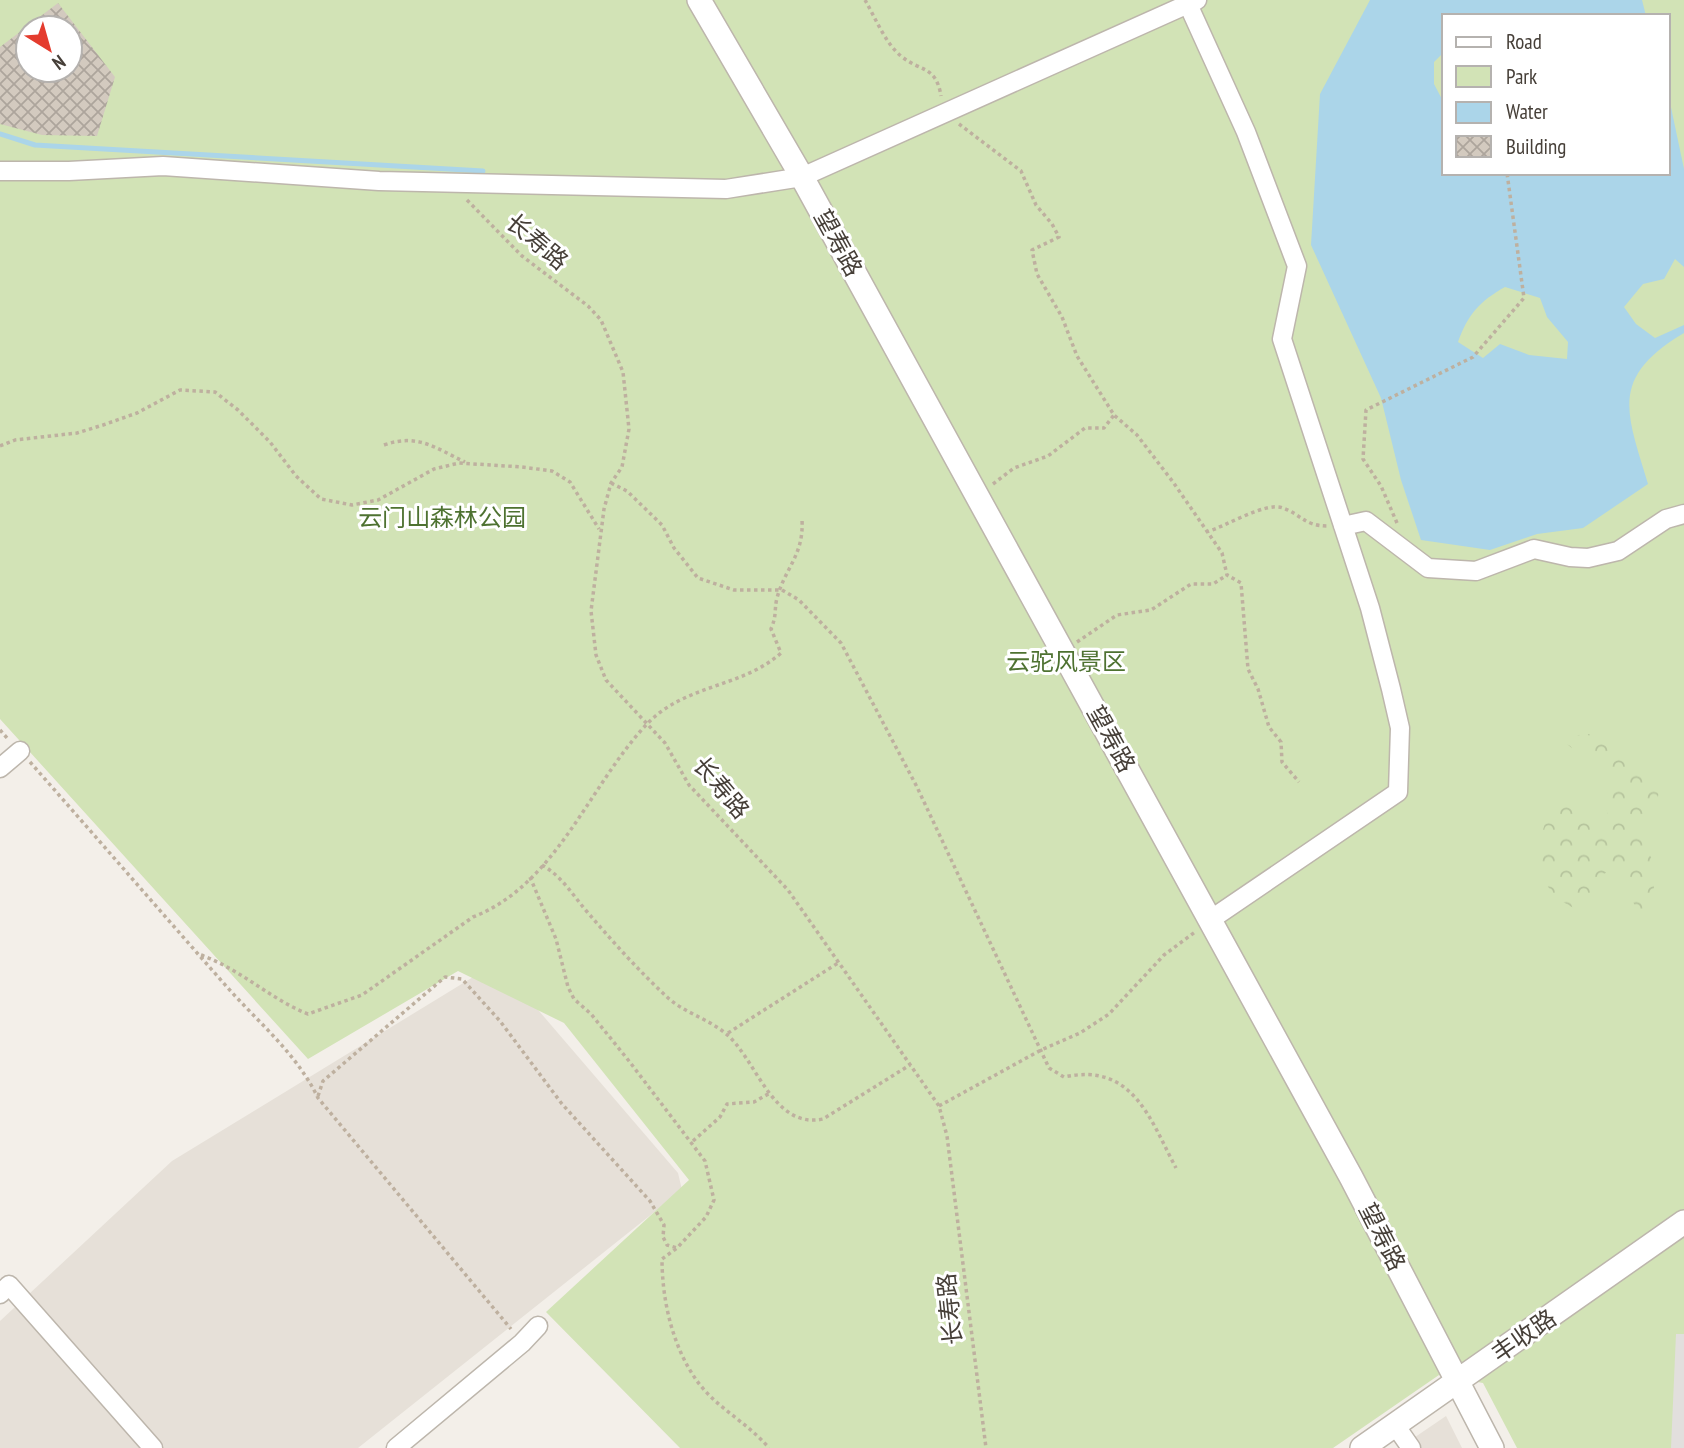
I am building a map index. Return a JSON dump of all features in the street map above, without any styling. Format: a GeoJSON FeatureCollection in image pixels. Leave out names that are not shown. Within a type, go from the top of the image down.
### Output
{"type":"FeatureCollection","features":[{"type":"Feature","properties":{"kind":"street","name":"望寿路"},"geometry":{"type":"LineString","coordinates":[[699,0],[802,177],[1351,1177],[1492,1448]]}},
{"type":"Feature","properties":{"kind":"street"},"geometry":{"type":"LineString","coordinates":[[0,171],[69,171],[163,166],[280,176],[726,189],[802,177],[1192,1],[1247,132],[1297,267],[1282,339],[1370,608],[1400,728],[1398,792],[1210,920]]}},
{"type":"Feature","properties":{"kind":"street"},"geometry":{"type":"LineString","coordinates":[[1343,526],[1366,521],[1428,568],[1476,571],[1534,549],[1588,558],[1618,551],[1667,519],[1684,514]]}},
{"type":"Feature","properties":{"kind":"street"},"geometry":{"type":"LineString","coordinates":[[0,768],[20,751]]}},
{"type":"Feature","properties":{"kind":"street","name":"丰收路"},"geometry":{"type":"LineString","coordinates":[[1362,1448],[1684,1222]]}},
{"type":"Feature","properties":{"kind":"street"},"geometry":{"type":"LineString","coordinates":[[0,1293],[9,1286],[153,1448]]}},
{"type":"Feature","properties":{"kind":"street"},"geometry":{"type":"LineString","coordinates":[[396,1448],[522,1343],[538,1326]]}},
{"type":"Feature","properties":{"kind":"street"},"geometry":{"type":"LineString","coordinates":[[1395,1425],[1410,1448]]}},
{"type":"Feature","properties":{"kind":"path"},"geometry":{"type":"LineString","coordinates":[[865,0],[900,56],[930,71],[939,85],[944,113],[1021,171],[1036,205],[1052,224],[1059,237],[1032,250],[1038,274],[1062,317],[1077,356],[1114,415],[1152,453],[1222,553],[1227,575],[1241,583],[1241,613],[1248,669],[1258,688],[1269,727],[1281,743],[1282,762],[1299,782]]}},
{"type":"Feature","properties":{"kind":"path"},"geometry":{"type":"LineString","coordinates":[[1405,553],[1401,533],[1381,486],[1363,459],[1366,410],[1473,356],[1524,298],[1507,175]]}},
{"type":"Feature","properties":{"kind":"path","name":"长寿路"},"geometry":{"type":"LineString","coordinates":[[461,182],[464,196],[493,229],[588,306],[601,320],[623,372],[629,419],[622,467],[611,483],[601,530],[591,611],[596,655],[606,680],[665,743],[690,785],[788,890],[939,1106],[947,1136],[986,1448]]}},
{"type":"Feature","properties":{"kind":"path"},"geometry":{"type":"LineString","coordinates":[[0,446],[15,440],[77,433],[103,425],[137,413],[180,390],[215,393],[238,410],[270,442],[296,476],[321,499],[352,505],[379,500],[398,487],[435,469],[459,463],[552,471],[570,482],[601,530]]}},
{"type":"Feature","properties":{"kind":"path"},"geometry":{"type":"LineString","coordinates":[[974,490],[994,483],[1014,468],[1048,456],[1085,428],[1104,428],[1114,415]]}},
{"type":"Feature","properties":{"kind":"path"},"geometry":{"type":"LineString","coordinates":[[383,444],[399,439],[420,440],[470,464]]}},
{"type":"Feature","properties":{"kind":"path"},"geometry":{"type":"LineString","coordinates":[[611,483],[626,491],[662,525],[674,548],[698,578],[734,590],[782,590],[799,600],[841,643],[856,667],[869,701],[917,787],[1049,1068],[1065,1077],[1078,1074],[1104,1077],[1137,1096],[1175,1168]]}},
{"type":"Feature","properties":{"kind":"path"},"geometry":{"type":"LineString","coordinates":[[1206,532],[1265,507],[1283,507],[1300,520],[1319,526],[1343,526]]}},
{"type":"Feature","properties":{"kind":"path"},"geometry":{"type":"LineString","coordinates":[[201,955],[263,986],[284,1005],[309,1014],[362,995],[473,916],[493,909],[541,865],[582,815],[594,792],[647,724],[682,697],[727,682],[773,660],[781,653],[771,629],[778,613],[777,598],[800,550],[802,520]]}},
{"type":"Feature","properties":{"kind":"path"},"geometry":{"type":"LineString","coordinates":[[1062,650],[1117,615],[1151,610],[1191,584],[1213,584],[1227,575]]}},
{"type":"Feature","properties":{"kind":"path"},"geometry":{"type":"LineString","coordinates":[[0,730],[242,1004],[291,1055],[308,1078],[318,1098],[522,1343]]}},
{"type":"Feature","properties":{"kind":"path"},"geometry":{"type":"LineString","coordinates":[[541,865],[558,874],[605,932],[667,998],[727,1034],[783,1108],[809,1122],[823,1119],[910,1065]]}},
{"type":"Feature","properties":{"kind":"path"},"geometry":{"type":"LineString","coordinates":[[530,877],[556,939],[574,999],[591,1014],[693,1142],[705,1161],[714,1200],[706,1217],[677,1248],[662,1258],[662,1283],[667,1312],[685,1359],[710,1397],[769,1448]]}},
{"type":"Feature","properties":{"kind":"path"},"geometry":{"type":"LineString","coordinates":[[939,1106],[1041,1050],[1080,1033],[1109,1014],[1164,955],[1210,920]]}},
{"type":"Feature","properties":{"kind":"path"},"geometry":{"type":"LineString","coordinates":[[727,1034],[838,963]]}},
{"type":"Feature","properties":{"kind":"path"},"geometry":{"type":"LineString","coordinates":[[318,1098],[323,1081],[369,1039],[445,978],[461,979],[500,1021],[562,1104],[603,1145],[650,1201],[664,1225],[663,1237],[667,1245],[677,1248]]}},
{"type":"Feature","properties":{"kind":"path"},"geometry":{"type":"LineString","coordinates":[[693,1142],[720,1117],[727,1104],[754,1102],[770,1093]]}},
{"type":"Feature","properties":{"kind":"shaded area"},"geometry":{"type":"Polygon","coordinates":[[[483,971],[521,990],[678,1173],[682,1190],[358,1448],[0,1448],[0,1321],[172,1161],[483,971]]]}},
{"type":"Feature","properties":{"kind":"shaded area"},"geometry":{"type":"Polygon","coordinates":[[[1676,1334],[1684,1334],[1684,1448],[1671,1448],[1676,1334]]]}},
{"type":"Feature","properties":{"kind":"shaded area"},"geometry":{"type":"Polygon","coordinates":[[[1446,1416],[1462,1448],[1399,1448],[1446,1416]]]}},
{"type":"Feature","properties":{"kind":"green space","name":"云驼风景区"},"geometry":{"type":"Polygon","coordinates":[[[0,0],[1684,0],[1684,1448],[1517,1448],[1483,1383],[1439,1375],[1333,1448],[680,1448],[546,1312],[689,1180],[564,1023],[458,971],[308,1059],[0,719],[0,0]]]}},
{"type":"Feature","properties":{"kind":"green space"},"geometry":{"type":"Polygon","coordinates":[[[1589,734],[1634,757],[1653,775],[1657,786],[1657,802],[1642,838],[1655,866],[1653,905],[1640,917],[1625,884],[1612,870],[1595,878],[1593,904],[1584,914],[1556,898],[1532,864],[1549,811],[1563,802],[1582,808],[1596,824],[1608,818],[1604,790],[1617,775],[1602,757],[1574,750],[1559,737],[1589,734]]]}},
{"type":"Feature","properties":{"kind":"water"},"geometry":{"type":"Polygon","coordinates":[[[1370,0],[1642,0],[1646,14],[1442,14],[1442,54],[1434,62],[1434,84],[1442,99],[1442,175],[1670,175],[1670,102],[1684,169],[1684,267],[1675,259],[1664,279],[1643,284],[1624,307],[1636,324],[1655,338],[1684,325],[1684,333],[1660,349],[1643,366],[1634,382],[1630,399],[1634,437],[1648,484],[1583,528],[1537,534],[1490,550],[1421,540],[1401,480],[1381,398],[1311,245],[1320,94],[1370,0]],[[1505,287],[1476,309],[1458,342],[1483,358],[1500,344],[1529,355],[1567,359],[1568,342],[1547,317],[1540,298],[1505,287]]]}},
{"type":"Feature","properties":{"kind":"building"},"geometry":{"type":"Polygon","coordinates":[[[58,3],[66,14],[44,14],[58,3]]]}},
{"type":"Feature","properties":{"kind":"building"},"geometry":{"type":"Polygon","coordinates":[[[14,36],[14,84],[84,84],[84,37],[115,77],[97,136],[42,135],[0,124],[0,47],[14,36]]]}},
{"type":"Feature","properties":{"kind":"waterway"},"geometry":{"type":"LineString","coordinates":[[0,134],[35,145],[483,171]]}},
{"type":"Feature","properties":{"kind":"park label","name":"云门山森林公园"},"geometry":{"type":"Point","coordinates":[442,518]}}]}
